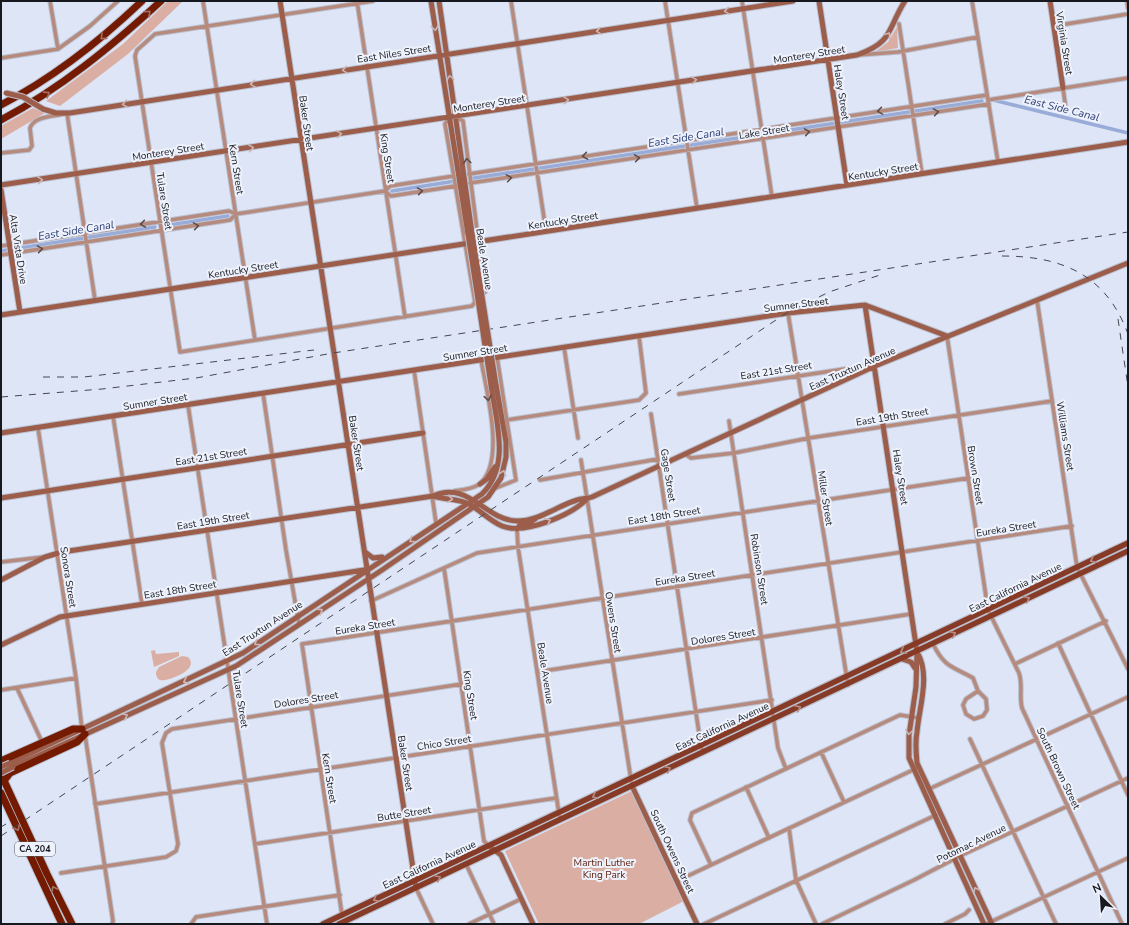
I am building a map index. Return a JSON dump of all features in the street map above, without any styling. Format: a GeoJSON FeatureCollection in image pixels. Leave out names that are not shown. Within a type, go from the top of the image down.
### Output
{"type":"FeatureCollection","features":[{"type":"Feature","properties":{"kind":"highway"},"geometry":{"type":"LineString","coordinates":[[1,106],[36,85],[79,55],[142,1]]}},
{"type":"Feature","properties":{"kind":"highway"},"geometry":{"type":"LineString","coordinates":[[1,120],[45,95],[93,62],[160,1]]}},
{"type":"Feature","properties":{"kind":"highway"},"geometry":{"type":"LineString","coordinates":[[73,729],[83,732],[77,742],[6,766],[43,743],[73,729]]}},
{"type":"Feature","properties":{"kind":"highway"},"geometry":{"type":"LineString","coordinates":[[4,781],[6,766]]}},
{"type":"Feature","properties":{"kind":"highway","name":"CA 204"},"geometry":{"type":"LineString","coordinates":[[1,773],[47,874],[72,924]]}},
{"type":"Feature","properties":{"kind":"highway","name":"CA 204"},"geometry":{"type":"LineString","coordinates":[[1,793],[62,924]]}},
{"type":"Feature","properties":{"kind":"main road","name":"East California Avenue"},"geometry":{"type":"LineString","coordinates":[[323,924],[846,678],[1128,543]]}},
{"type":"Feature","properties":{"kind":"main road","name":"East California Avenue"},"geometry":{"type":"LineString","coordinates":[[339,924],[848,685],[1128,551]]}},
{"type":"Feature","properties":{"kind":"main road"},"geometry":{"type":"LineString","coordinates":[[327,924],[336,918]]}},
{"type":"Feature","properties":{"kind":"street"},"geometry":{"type":"LineString","coordinates":[[50,1],[58,50]]}},
{"type":"Feature","properties":{"kind":"street"},"geometry":{"type":"LineString","coordinates":[[1,58],[58,50],[90,26],[118,1]]}},
{"type":"Feature","properties":{"kind":"street","name":"Kern Street"},"geometry":{"type":"LineString","coordinates":[[203,1],[255,340]]}},
{"type":"Feature","properties":{"kind":"street","name":"Baker Street"},"geometry":{"type":"LineString","coordinates":[[280,1],[416,888]]}},
{"type":"Feature","properties":{"kind":"street"},"geometry":{"type":"LineString","coordinates":[[207,27],[357,2],[374,1]]}},
{"type":"Feature","properties":{"kind":"street","name":"Beale Avenue"},"geometry":{"type":"LineString","coordinates":[[431,1],[449,118],[507,454],[503,472],[496,488],[474,508]]}},
{"type":"Feature","properties":{"kind":"street","name":"Beale Avenue"},"geometry":{"type":"LineString","coordinates":[[439,1],[456,117],[470,234]]}},
{"type":"Feature","properties":{"kind":"street"},"geometry":{"type":"LineString","coordinates":[[511,1],[546,231]]}},
{"type":"Feature","properties":{"kind":"street"},"geometry":{"type":"LineString","coordinates":[[665,1],[697,208]]}},
{"type":"Feature","properties":{"kind":"street"},"geometry":{"type":"LineString","coordinates":[[742,1],[772,197]]}},
{"type":"Feature","properties":{"kind":"street","name":"East Niles Street"},"geometry":{"type":"LineString","coordinates":[[4,93],[23,97],[56,113],[67,113],[447,53],[793,1]]}},
{"type":"Feature","properties":{"kind":"street","name":"Haley Street"},"geometry":{"type":"LineString","coordinates":[[819,1],[847,185]]}},
{"type":"Feature","properties":{"kind":"street"},"geometry":{"type":"LineString","coordinates":[[857,55],[876,48],[886,38],[905,1]]}},
{"type":"Feature","properties":{"kind":"street"},"geometry":{"type":"LineString","coordinates":[[972,1],[998,162]]}},
{"type":"Feature","properties":{"kind":"street","name":"Virginia Street"},"geometry":{"type":"LineString","coordinates":[[1050,1],[1063,88]]}},
{"type":"Feature","properties":{"kind":"street"},"geometry":{"type":"LineString","coordinates":[[1127,1],[1128,8]]}},
{"type":"Feature","properties":{"kind":"street","name":"King Street"},"geometry":{"type":"LineString","coordinates":[[357,2],[405,317]]}},
{"type":"Feature","properties":{"kind":"street"},"geometry":{"type":"LineString","coordinates":[[1054,26],[1128,14]]}},
{"type":"Feature","properties":{"kind":"street"},"geometry":{"type":"LineString","coordinates":[[900,24],[922,174]]}},
{"type":"Feature","properties":{"kind":"street","name":"Tulare Street"},"geometry":{"type":"LineString","coordinates":[[207,27],[152,35],[135,53],[141,101],[180,352],[255,340]]}},
{"type":"Feature","properties":{"kind":"street","name":"Monterey Street"},"geometry":{"type":"LineString","coordinates":[[1,185],[857,55],[873,55],[978,37]]}},
{"type":"Feature","properties":{"kind":"street"},"geometry":{"type":"LineString","coordinates":[[988,100],[1128,78]]}},
{"type":"Feature","properties":{"kind":"street"},"geometry":{"type":"LineString","coordinates":[[1063,88],[1066,110]]}},
{"type":"Feature","properties":{"kind":"street","name":"Lake Street"},"geometry":{"type":"LineString","coordinates":[[469,174],[987,95]]}},
{"type":"Feature","properties":{"kind":"street","name":"Lake Street"},"geometry":{"type":"LineString","coordinates":[[470,184],[989,104]]}},
{"type":"Feature","properties":{"kind":"street"},"geometry":{"type":"LineString","coordinates":[[1,153],[29,150],[32,146],[30,128],[33,123],[42,119],[67,113],[95,300]]}},
{"type":"Feature","properties":{"kind":"street"},"geometry":{"type":"LineString","coordinates":[[471,114],[465,117],[463,121],[485,292],[473,294]]}},
{"type":"Feature","properties":{"kind":"street"},"geometry":{"type":"LineString","coordinates":[[456,117],[463,121]]}},
{"type":"Feature","properties":{"kind":"street"},"geometry":{"type":"LineString","coordinates":[[255,340],[472,306],[475,302],[445,124],[449,118]]}},
{"type":"Feature","properties":{"kind":"street"},"geometry":{"type":"LineString","coordinates":[[435,120],[442,121],[445,124]]}},
{"type":"Feature","properties":{"kind":"street","name":"Kentucky Street"},"geometry":{"type":"LineString","coordinates":[[1,315],[1128,142]]}},
{"type":"Feature","properties":{"kind":"street"},"geometry":{"type":"LineString","coordinates":[[1,246],[229,211],[236,214],[385,191],[390,186],[454,176]]}},
{"type":"Feature","properties":{"kind":"street"},"geometry":{"type":"LineString","coordinates":[[385,191],[391,196],[456,186]]}},
{"type":"Feature","properties":{"kind":"street","name":"Alta Vista Drive"},"geometry":{"type":"LineString","coordinates":[[1,190],[20,312]]}},
{"type":"Feature","properties":{"kind":"street"},"geometry":{"type":"LineString","coordinates":[[1,255],[230,220],[236,214]]}},
{"type":"Feature","properties":{"kind":"street","name":"East Truxtun Avenue"},"geometry":{"type":"LineString","coordinates":[[474,499],[504,519],[517,521],[538,518],[578,500],[587,499],[875,366],[1128,263]]}},
{"type":"Feature","properties":{"kind":"street","name":"Williams Street"},"geometry":{"type":"LineString","coordinates":[[1037,300],[1078,567],[1106,621],[1128,669]]}},
{"type":"Feature","properties":{"kind":"street","name":"Haley Street"},"geometry":{"type":"LineString","coordinates":[[865,305],[894,489],[917,652]]}},
{"type":"Feature","properties":{"kind":"street","name":"Sumner Street"},"geometry":{"type":"LineString","coordinates":[[1,433],[788,313],[865,305],[947,336]]}},
{"type":"Feature","properties":{"kind":"street","name":"Miller Street"},"geometry":{"type":"LineString","coordinates":[[788,313],[848,685]]}},
{"type":"Feature","properties":{"kind":"street"},"geometry":{"type":"LineString","coordinates":[[507,420],[639,400],[646,393],[646,388],[639,336]]}},
{"type":"Feature","properties":{"kind":"street","name":"Brown Street"},"geometry":{"type":"LineString","coordinates":[[947,336],[988,610],[992,616]]}},
{"type":"Feature","properties":{"kind":"street"},"geometry":{"type":"LineString","coordinates":[[564,347],[578,438]]}},
{"type":"Feature","properties":{"kind":"street"},"geometry":{"type":"LineString","coordinates":[[496,488],[516,480],[497,357]]}},
{"type":"Feature","properties":{"kind":"street"},"geometry":{"type":"LineString","coordinates":[[480,484],[489,470],[494,449],[481,360]]}},
{"type":"Feature","properties":{"kind":"street","name":"East 21st Street"},"geometry":{"type":"LineString","coordinates":[[679,394],[870,365],[875,366]]}},
{"type":"Feature","properties":{"kind":"street"},"geometry":{"type":"LineString","coordinates":[[414,370],[436,523],[434,530],[423,542]]}},
{"type":"Feature","properties":{"kind":"street","name":"Beale Avenue"},"geometry":{"type":"LineString","coordinates":[[468,503],[489,485],[499,461],[494,385]]}},
{"type":"Feature","properties":{"kind":"street"},"geometry":{"type":"LineString","coordinates":[[263,393],[281,519],[299,624]]}},
{"type":"Feature","properties":{"kind":"street","name":"East 19th Street"},"geometry":{"type":"LineString","coordinates":[[685,454],[691,458],[734,452],[809,438],[1052,401]]}},
{"type":"Feature","properties":{"kind":"street","name":"Tulare Street"},"geometry":{"type":"LineString","coordinates":[[188,405],[267,924]]}},
{"type":"Feature","properties":{"kind":"street","name":"Gage Street"},"geometry":{"type":"LineString","coordinates":[[651,414],[701,746],[704,752]]}},
{"type":"Feature","properties":{"kind":"street"},"geometry":{"type":"LineString","coordinates":[[113,416],[142,604]]}},
{"type":"Feature","properties":{"kind":"street","name":"Robinson Street"},"geometry":{"type":"LineString","coordinates":[[729,421],[779,752],[786,769]]}},
{"type":"Feature","properties":{"kind":"street","name":"Sonora Street"},"geometry":{"type":"LineString","coordinates":[[38,428],[83,732],[105,867],[112,924]]}},
{"type":"Feature","properties":{"kind":"street","name":"East 21st Street"},"geometry":{"type":"LineString","coordinates":[[1,498],[423,433]]}},
{"type":"Feature","properties":{"kind":"street"},"geometry":{"type":"LineString","coordinates":[[540,480],[583,471],[658,459]]}},
{"type":"Feature","properties":{"kind":"street","name":"Owens Street"},"geometry":{"type":"LineString","coordinates":[[581,460],[632,786]]}},
{"type":"Feature","properties":{"kind":"street"},"geometry":{"type":"LineString","coordinates":[[450,492],[471,488],[480,484],[492,472],[499,461]]}},
{"type":"Feature","properties":{"kind":"street","name":"East 18th Street"},"geometry":{"type":"LineString","coordinates":[[371,601],[477,553],[969,478]]}},
{"type":"Feature","properties":{"kind":"street","name":"East 19th Street"},"geometry":{"type":"LineString","coordinates":[[433,496],[440,492],[450,492],[474,499]]}},
{"type":"Feature","properties":{"kind":"street","name":"East 19th Street"},"geometry":{"type":"LineString","coordinates":[[1,580],[57,553],[433,496],[468,503]]}},
{"type":"Feature","properties":{"kind":"street","name":"East Truxtun Avenue"},"geometry":{"type":"LineString","coordinates":[[6,766],[63,744],[107,717],[227,662],[468,503],[503,526],[517,529],[530,528],[544,522],[580,506],[587,499]]}},
{"type":"Feature","properties":{"kind":"street","name":"East Truxtun Avenue"},"geometry":{"type":"LineString","coordinates":[[1,773],[6,766],[83,732],[158,702],[228,670],[255,654],[474,508]]}},
{"type":"Feature","properties":{"kind":"street"},"geometry":{"type":"LineString","coordinates":[[517,529],[520,525],[528,524],[538,518]]}},
{"type":"Feature","properties":{"kind":"street","name":"Eureka Street"},"geometry":{"type":"LineString","coordinates":[[302,644],[1072,526]]}},
{"type":"Feature","properties":{"kind":"street","name":"Beale Avenue"},"geometry":{"type":"LineString","coordinates":[[517,529],[518,547],[527,610],[560,820]]}},
{"type":"Feature","properties":{"kind":"street"},"geometry":{"type":"LineString","coordinates":[[363,546],[367,554],[373,558],[380,558],[394,551]]}},
{"type":"Feature","properties":{"kind":"street"},"geometry":{"type":"LineString","coordinates":[[1,562],[46,557]]}},
{"type":"Feature","properties":{"kind":"street","name":"King Street"},"geometry":{"type":"LineString","coordinates":[[444,568],[481,809],[484,841],[489,846]]}},
{"type":"Feature","properties":{"kind":"street","name":"East 18th Street"},"geometry":{"type":"LineString","coordinates":[[1,645],[60,617],[367,570]]}},
{"type":"Feature","properties":{"kind":"street","name":"Dolores Street"},"geometry":{"type":"LineString","coordinates":[[537,672],[911,614]]}},
{"type":"Feature","properties":{"kind":"street","name":"South Brown Street"},"geometry":{"type":"LineString","coordinates":[[992,616],[1015,664],[1021,682],[1020,697],[1022,708],[1122,924]]}},
{"type":"Feature","properties":{"kind":"street"},"geometry":{"type":"LineString","coordinates":[[1015,664],[1106,621]]}},
{"type":"Feature","properties":{"kind":"street"},"geometry":{"type":"LineString","coordinates":[[1058,643],[1128,795]]}},
{"type":"Feature","properties":{"kind":"street","name":"Kern Street"},"geometry":{"type":"LineString","coordinates":[[302,644],[342,915]]}},
{"type":"Feature","properties":{"kind":"street"},"geometry":{"type":"LineString","coordinates":[[933,644],[942,661],[973,678],[978,691],[986,699],[988,710],[983,716],[974,719],[966,714],[963,705],[967,697],[978,691]]}},
{"type":"Feature","properties":{"kind":"street"},"geometry":{"type":"LineString","coordinates":[[917,652],[916,686],[908,743],[909,758],[929,789],[960,856],[988,923]]}},
{"type":"Feature","properties":{"kind":"street"},"geometry":{"type":"LineString","coordinates":[[917,652],[920,657],[923,684],[916,744],[916,768],[934,816],[954,859],[988,923]]}},
{"type":"Feature","properties":{"kind":"street"},"geometry":{"type":"LineString","coordinates":[[902,659],[911,662],[916,670]]}},
{"type":"Feature","properties":{"kind":"street"},"geometry":{"type":"LineString","coordinates":[[1,690],[76,678]]}},
{"type":"Feature","properties":{"kind":"street","name":"Dolores Street"},"geometry":{"type":"LineString","coordinates":[[170,792],[162,744],[166,734],[176,727],[462,684]]}},
{"type":"Feature","properties":{"kind":"street"},"geometry":{"type":"LineString","coordinates":[[17,688],[43,743]]}},
{"type":"Feature","properties":{"kind":"street"},"geometry":{"type":"LineString","coordinates":[[155,695],[158,702]]}},
{"type":"Feature","properties":{"kind":"street"},"geometry":{"type":"LineString","coordinates":[[929,789],[1128,697]]}},
{"type":"Feature","properties":{"kind":"street","name":"Chico Street"},"geometry":{"type":"LineString","coordinates":[[95,804],[772,700]]}},
{"type":"Feature","properties":{"kind":"street"},"geometry":{"type":"LineString","coordinates":[[711,865],[690,820],[690,815],[694,812],[900,715],[919,718]]}},
{"type":"Feature","properties":{"kind":"street"},"geometry":{"type":"LineString","coordinates":[[970,739],[1056,924]]}},
{"type":"Feature","properties":{"kind":"street"},"geometry":{"type":"LineString","coordinates":[[821,752],[844,802]]}},
{"type":"Feature","properties":{"kind":"street"},"geometry":{"type":"LineString","coordinates":[[677,881],[916,768]]}},
{"type":"Feature","properties":{"kind":"street","name":"Potomac Avenue"},"geometry":{"type":"LineString","coordinates":[[822,924],[960,856],[1128,778]]}},
{"type":"Feature","properties":{"kind":"street","name":"South Owens Street"},"geometry":{"type":"LineString","coordinates":[[632,786],[697,924]]}},
{"type":"Feature","properties":{"kind":"street"},"geometry":{"type":"LineString","coordinates":[[746,788],[770,838]]}},
{"type":"Feature","properties":{"kind":"street"},"geometry":{"type":"LineString","coordinates":[[61,873],[166,857],[176,851],[178,844],[170,792]]}},
{"type":"Feature","properties":{"kind":"street","name":"Butte Street"},"geometry":{"type":"LineString","coordinates":[[255,844],[556,798]]}},
{"type":"Feature","properties":{"kind":"street"},"geometry":{"type":"LineString","coordinates":[[704,924],[940,813]]}},
{"type":"Feature","properties":{"kind":"street"},"geometry":{"type":"LineString","coordinates":[[789,828],[796,880],[816,924]]}},
{"type":"Feature","properties":{"kind":"street"},"geometry":{"type":"LineString","coordinates":[[489,846],[501,855],[533,924]]}},
{"type":"Feature","properties":{"kind":"street"},"geometry":{"type":"LineString","coordinates":[[988,923],[1128,858]]}},
{"type":"Feature","properties":{"kind":"street"},"geometry":{"type":"LineString","coordinates":[[466,864],[494,924]]}},
{"type":"Feature","properties":{"kind":"street"},"geometry":{"type":"LineString","coordinates":[[416,888],[433,924]]}},
{"type":"Feature","properties":{"kind":"street"},"geometry":{"type":"LineString","coordinates":[[191,923],[196,917],[340,895]]}},
{"type":"Feature","properties":{"kind":"street"},"geometry":{"type":"LineString","coordinates":[[469,924],[522,899]]}},
{"type":"Feature","properties":{"kind":"street"},"geometry":{"type":"LineString","coordinates":[[945,924],[965,914],[969,910]]}},
{"type":"Feature","properties":{"kind":"green space"},"geometry":{"type":"Polygon","coordinates":[[[168,1],[183,1],[128,54],[60,106],[46,101],[123,44],[168,1]]]}},
{"type":"Feature","properties":{"kind":"green space"},"geometry":{"type":"Polygon","coordinates":[[[897,27],[898,48],[875,52],[888,42],[897,27]]]}},
{"type":"Feature","properties":{"kind":"green space"},"geometry":{"type":"Polygon","coordinates":[[[33,108],[45,113],[1,139],[1,126],[33,108]]]}},
{"type":"Feature","properties":{"kind":"green space"},"geometry":{"type":"Polygon","coordinates":[[[155,650],[156,654],[179,652],[179,656],[154,667],[151,651],[155,650]]]}},
{"type":"Feature","properties":{"kind":"green space"},"geometry":{"type":"Polygon","coordinates":[[[182,656],[188,657],[191,662],[186,671],[169,679],[158,679],[156,672],[159,667],[182,656]]]}},
{"type":"Feature","properties":{"kind":"green space","name":"Martin Luther King Park"},"geometry":{"type":"Polygon","coordinates":[[[632,791],[684,901],[639,924],[539,924],[505,851],[632,791]]]}},
{"type":"Feature","properties":{"kind":"waterway","name":"East Side Canal"},"geometry":{"type":"LineString","coordinates":[[993,100],[1128,133]]}},
{"type":"Feature","properties":{"kind":"waterway","name":"East Side Canal"},"geometry":{"type":"LineString","coordinates":[[468,179],[982,101]]}},
{"type":"Feature","properties":{"kind":"waterway","name":"East Side Canal"},"geometry":{"type":"LineString","coordinates":[[392,191],[462,180]]}},
{"type":"Feature","properties":{"kind":"waterway","name":"East Side Canal"},"geometry":{"type":"LineString","coordinates":[[163,226],[228,216]]}},
{"type":"Feature","properties":{"kind":"waterway","name":"East Side Canal"},"geometry":{"type":"LineString","coordinates":[[1,251],[155,227]]}},
{"type":"Feature","properties":{"kind":"railway"},"geometry":{"type":"LineString","coordinates":[[1,397],[102,389],[196,378],[333,353],[1128,232]]}},
{"type":"Feature","properties":{"kind":"railway"},"geometry":{"type":"LineString","coordinates":[[1002,256],[1043,260],[1062,265],[1079,272],[1094,283],[1107,296],[1119,313],[1128,334]]}},
{"type":"Feature","properties":{"kind":"railway"},"geometry":{"type":"LineString","coordinates":[[1,836],[785,314],[829,292],[883,274]]}},
{"type":"Feature","properties":{"kind":"railway"},"geometry":{"type":"LineString","coordinates":[[1118,319],[1128,387]]}},
{"type":"Feature","properties":{"kind":"railway"},"geometry":{"type":"LineString","coordinates":[[43,377],[84,377],[314,350]]}},
{"type":"Feature","properties":{"kind":"railway"},"geometry":{"type":"LineString","coordinates":[[1,827],[6,824]]}}]}
